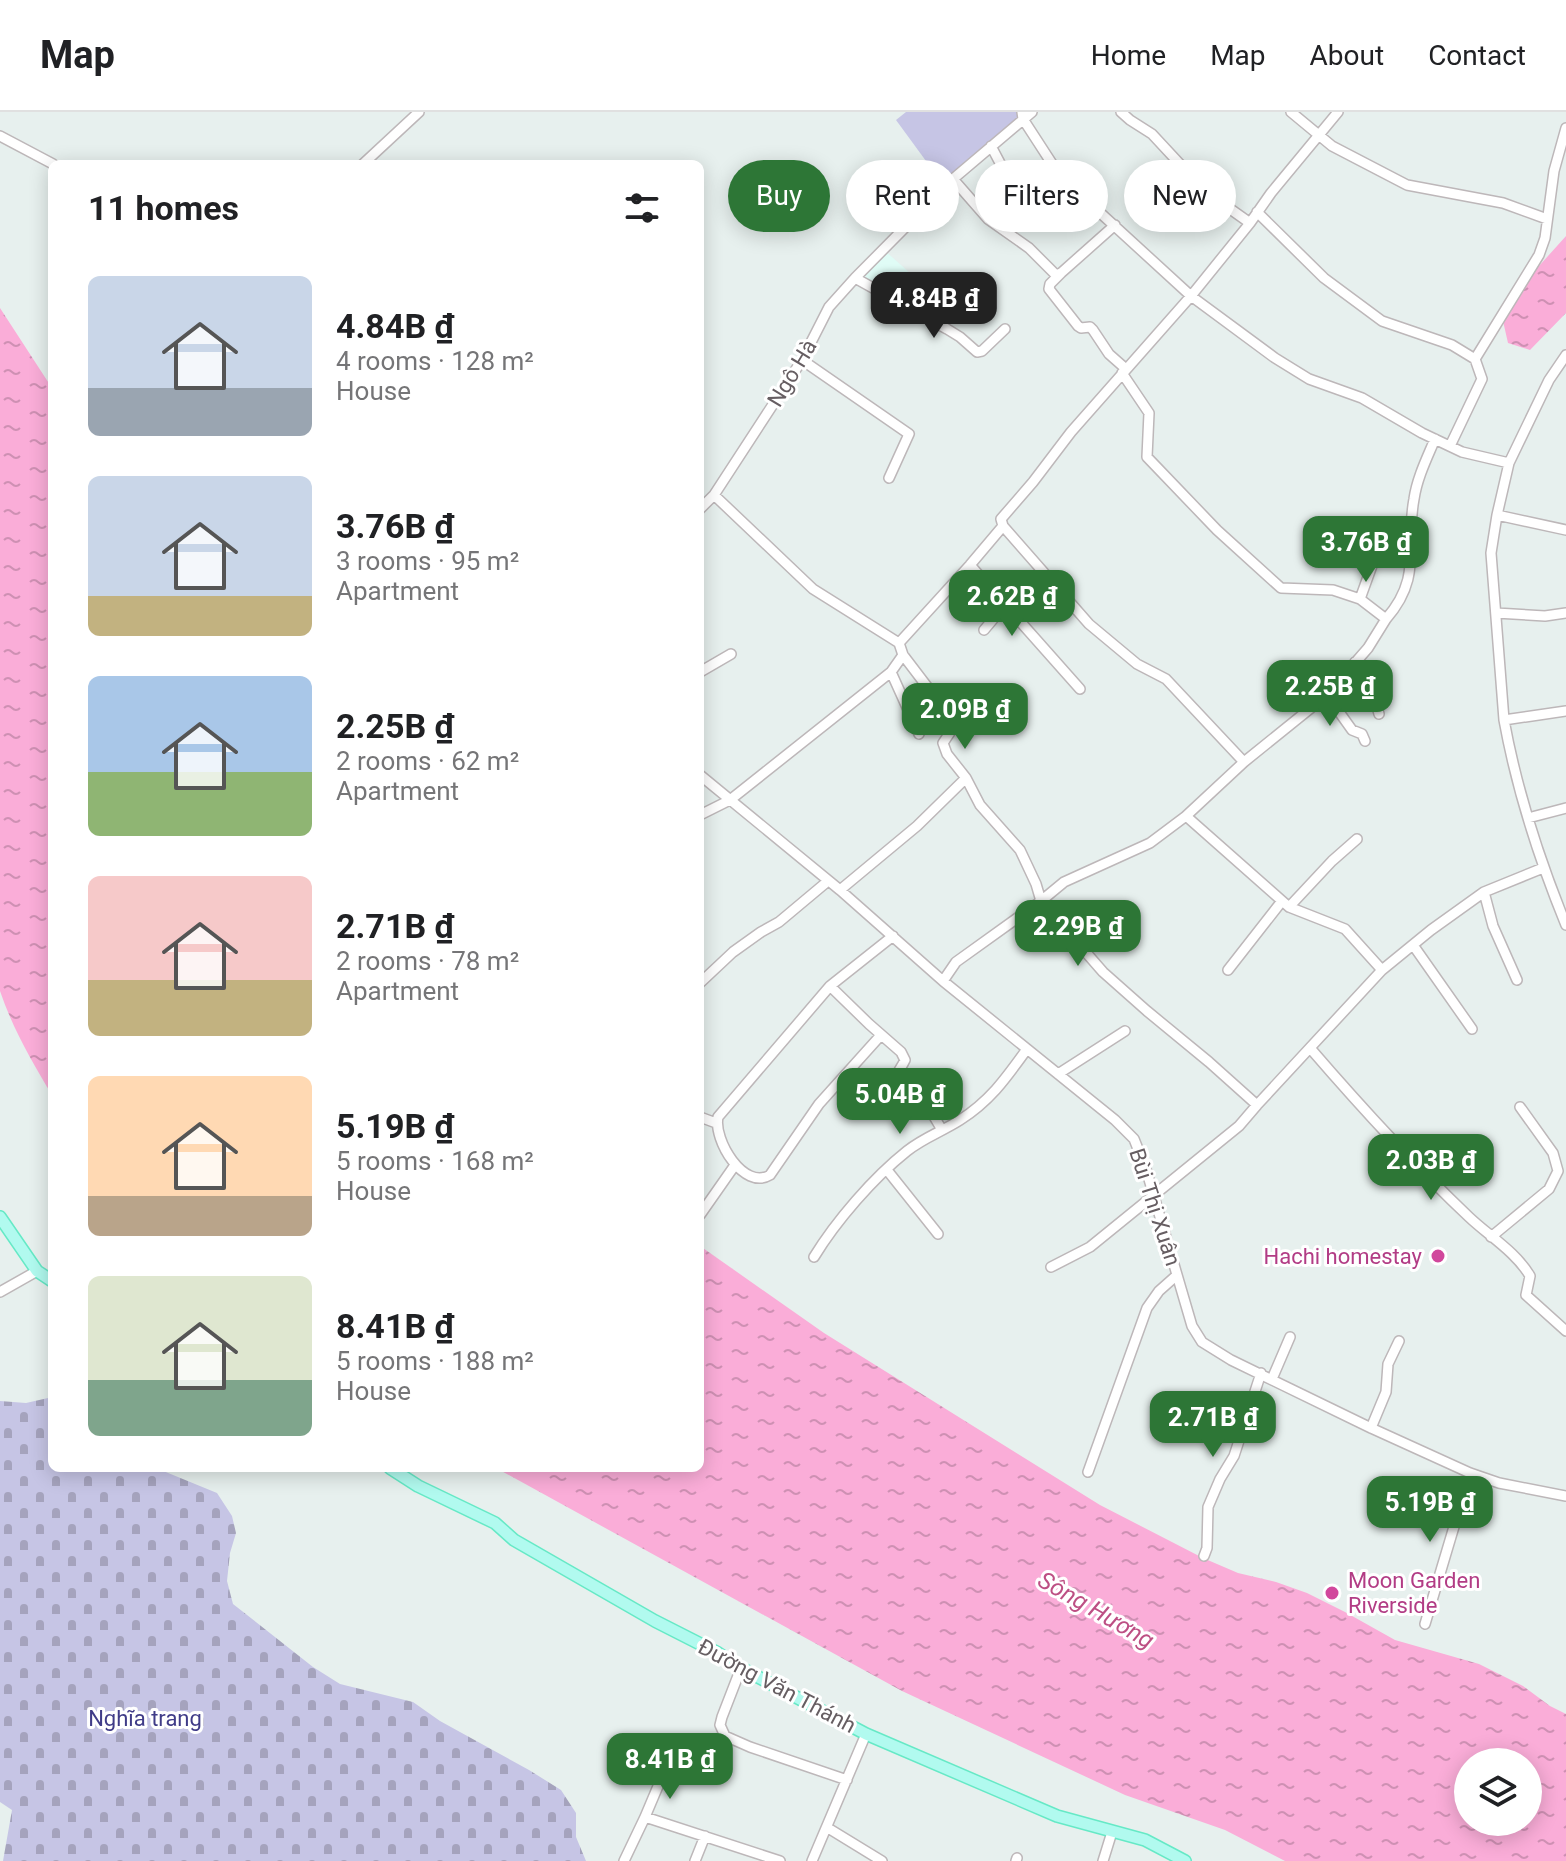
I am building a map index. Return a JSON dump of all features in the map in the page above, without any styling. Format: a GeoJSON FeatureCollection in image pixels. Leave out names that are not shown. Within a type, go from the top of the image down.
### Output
{"type":"FeatureCollection","features":[{"type":"Feature","properties":{"kind":"main road"},"geometry":{"type":"LineString","coordinates":[[0,1217],[37,1271],[48,1278]]}},
{"type":"Feature","properties":{"kind":"main road","name":"Đường Văn Thánh"},"geometry":{"type":"LineString","coordinates":[[396,1472],[418,1486],[495,1523],[514,1540],[655,1621],[866,1734],[1057,1816],[1145,1840],[1185,1861]]}},
{"type":"Feature","properties":{"kind":"street"},"geometry":{"type":"LineString","coordinates":[[371,160],[419,112]]}},
{"type":"Feature","properties":{"kind":"street","name":"Ngô Hà"},"geometry":{"type":"LineString","coordinates":[[959,174],[1022,116],[1032,112]]}},
{"type":"Feature","properties":{"kind":"street"},"geometry":{"type":"LineString","coordinates":[[1121,112],[1152,134],[1212,196],[1250,223]]}},
{"type":"Feature","properties":{"kind":"street"},"geometry":{"type":"LineString","coordinates":[[1291,112],[1332,146],[1407,185],[1503,203],[1547,219]]}},
{"type":"Feature","properties":{"kind":"street"},"geometry":{"type":"LineString","coordinates":[[1244,762],[1166,679],[1137,664],[1089,624],[1003,526],[1001,519],[1071,432],[1191,296],[1338,112]]}},
{"type":"Feature","properties":{"kind":"street"},"geometry":{"type":"LineString","coordinates":[[1022,116],[1060,176],[1191,296],[1275,358],[1309,379],[1362,398],[1462,452],[1509,463]]}},
{"type":"Feature","properties":{"kind":"street"},"geometry":{"type":"LineString","coordinates":[[1475,359],[1539,255],[1545,238],[1554,171],[1566,128]]}},
{"type":"Feature","properties":{"kind":"street"},"geometry":{"type":"LineString","coordinates":[[0,136],[48,161]]}},
{"type":"Feature","properties":{"kind":"street"},"geometry":{"type":"LineString","coordinates":[[991,146],[998,160]]}},
{"type":"Feature","properties":{"kind":"street"},"geometry":{"type":"LineString","coordinates":[[959,186],[988,219],[1029,248],[1052,273],[1061,273]]}},
{"type":"Feature","properties":{"kind":"street"},"geometry":{"type":"LineString","coordinates":[[1257,212],[1324,278],[1382,321],[1452,345],[1475,359],[1482,379],[1450,446]]}},
{"type":"Feature","properties":{"kind":"street"},"geometry":{"type":"LineString","coordinates":[[1115,225],[1061,273],[1049,289],[1078,326],[1093,330],[1124,371],[1149,413],[1147,457],[1217,530],[1281,588],[1333,590],[1360,599],[1386,619]]}},
{"type":"Feature","properties":{"kind":"street","name":"Ngô Hà"},"geometry":{"type":"LineString","coordinates":[[704,505],[714,495],[802,360],[829,307],[901,232]]}},
{"type":"Feature","properties":{"kind":"street"},"geometry":{"type":"LineString","coordinates":[[855,278],[947,329],[977,352],[982,351],[1005,329]]}},
{"type":"Feature","properties":{"kind":"street"},"geometry":{"type":"LineString","coordinates":[[1566,355],[1549,380],[1509,463],[1491,553],[1504,720],[1512,765],[1543,868],[1566,925]]}},
{"type":"Feature","properties":{"kind":"street"},"geometry":{"type":"LineString","coordinates":[[802,360],[909,434],[889,478]]}},
{"type":"Feature","properties":{"kind":"street"},"geometry":{"type":"LineString","coordinates":[[943,981],[956,962],[1064,882],[1150,843],[1327,695],[1368,648],[1397,607],[1408,583],[1414,497],[1435,439]]}},
{"type":"Feature","properties":{"kind":"street"},"geometry":{"type":"LineString","coordinates":[[714,495],[813,589],[899,643],[903,655],[954,724]]}},
{"type":"Feature","properties":{"kind":"street"},"geometry":{"type":"LineString","coordinates":[[1497,515],[1566,530]]}},
{"type":"Feature","properties":{"kind":"street"},"geometry":{"type":"LineString","coordinates":[[899,643],[1003,526]]}},
{"type":"Feature","properties":{"kind":"street"},"geometry":{"type":"LineString","coordinates":[[1360,599],[1378,549],[1371,536]]}},
{"type":"Feature","properties":{"kind":"street"},"geometry":{"type":"LineString","coordinates":[[970,565],[1080,689]]}},
{"type":"Feature","properties":{"kind":"street"},"geometry":{"type":"LineString","coordinates":[[984,630],[1005,605]]}},
{"type":"Feature","properties":{"kind":"street"},"geometry":{"type":"LineString","coordinates":[[1496,613],[1545,616],[1566,613]]}},
{"type":"Feature","properties":{"kind":"street"},"geometry":{"type":"LineString","coordinates":[[704,670],[731,654]]}},
{"type":"Feature","properties":{"kind":"street"},"geometry":{"type":"LineString","coordinates":[[704,813],[730,800],[891,672],[903,655]]}},
{"type":"Feature","properties":{"kind":"street"},"geometry":{"type":"LineString","coordinates":[[1355,662],[1371,684],[1379,714]]}},
{"type":"Feature","properties":{"kind":"street"},"geometry":{"type":"LineString","coordinates":[[891,672],[919,734]]}},
{"type":"Feature","properties":{"kind":"street"},"geometry":{"type":"LineString","coordinates":[[1327,695],[1352,730],[1362,734],[1365,741]]}},
{"type":"Feature","properties":{"kind":"street"},"geometry":{"type":"LineString","coordinates":[[978,707],[954,724],[943,743],[980,805],[1020,850],[1041,901],[1103,972],[1257,1105]]}},
{"type":"Feature","properties":{"kind":"street"},"geometry":{"type":"LineString","coordinates":[[1504,720],[1566,711]]}},
{"type":"Feature","properties":{"kind":"street","name":"Bùi Thị Xuân"},"geometry":{"type":"LineString","coordinates":[[704,778],[1134,1139],[1154,1194],[1192,1326],[1202,1342],[1231,1360],[1470,1473],[1499,1483],[1566,1496]]}},
{"type":"Feature","properties":{"kind":"street"},"geometry":{"type":"LineString","coordinates":[[840,890],[917,826],[966,778]]}},
{"type":"Feature","properties":{"kind":"street"},"geometry":{"type":"LineString","coordinates":[[1528,818],[1566,808]]}},
{"type":"Feature","properties":{"kind":"street"},"geometry":{"type":"LineString","coordinates":[[1186,816],[1286,904],[1345,929],[1382,970]]}},
{"type":"Feature","properties":{"kind":"street"},"geometry":{"type":"LineString","coordinates":[[1228,970],[1286,904],[1357,839]]}},
{"type":"Feature","properties":{"kind":"street"},"geometry":{"type":"LineString","coordinates":[[1051,1267],[1090,1247],[1239,1126],[1382,970],[1484,892],[1543,868]]}},
{"type":"Feature","properties":{"kind":"street"},"geometry":{"type":"LineString","coordinates":[[704,979],[733,952],[779,922],[828,881]]}},
{"type":"Feature","properties":{"kind":"street"},"geometry":{"type":"LineString","coordinates":[[1484,892],[1493,926],[1517,980]]}},
{"type":"Feature","properties":{"kind":"street"},"geometry":{"type":"LineString","coordinates":[[881,1035],[819,1104],[770,1175],[756,1179],[735,1165],[716,1123],[724,1108],[830,986],[893,936]]}},
{"type":"Feature","properties":{"kind":"street"},"geometry":{"type":"LineString","coordinates":[[1413,945],[1472,1029]]}},
{"type":"Feature","properties":{"kind":"street"},"geometry":{"type":"LineString","coordinates":[[830,986],[904,1056],[903,1065],[895,1076],[896,1090],[932,1113],[942,1130]]}},
{"type":"Feature","properties":{"kind":"street"},"geometry":{"type":"LineString","coordinates":[[1058,1074],[1125,1031]]}},
{"type":"Feature","properties":{"kind":"street"},"geometry":{"type":"LineString","coordinates":[[1310,1048],[1365,1112],[1469,1217],[1524,1266],[1530,1276],[1526,1295],[1566,1331]]}},
{"type":"Feature","properties":{"kind":"street"},"geometry":{"type":"LineString","coordinates":[[814,1257],[835,1225],[887,1170],[908,1150],[959,1121],[996,1092],[1027,1049]]}},
{"type":"Feature","properties":{"kind":"street"},"geometry":{"type":"LineString","coordinates":[[1491,1237],[1549,1189],[1558,1171],[1553,1153],[1520,1107]]}},
{"type":"Feature","properties":{"kind":"street"},"geometry":{"type":"LineString","coordinates":[[704,1118],[716,1123]]}},
{"type":"Feature","properties":{"kind":"street"},"geometry":{"type":"LineString","coordinates":[[704,1209],[735,1165]]}},
{"type":"Feature","properties":{"kind":"street"},"geometry":{"type":"LineString","coordinates":[[887,1170],[938,1234]]}},
{"type":"Feature","properties":{"kind":"street"},"geometry":{"type":"LineString","coordinates":[[0,1292],[37,1271]]}},
{"type":"Feature","properties":{"kind":"street"},"geometry":{"type":"LineString","coordinates":[[1088,1472],[1147,1308],[1159,1291],[1177,1275]]}},
{"type":"Feature","properties":{"kind":"street"},"geometry":{"type":"LineString","coordinates":[[1272,1379],[1290,1337]]}},
{"type":"Feature","properties":{"kind":"street"},"geometry":{"type":"LineString","coordinates":[[1371,1428],[1386,1392],[1388,1364],[1399,1341]]}},
{"type":"Feature","properties":{"kind":"street"},"geometry":{"type":"LineString","coordinates":[[1204,1556],[1208,1507],[1234,1456],[1261,1373]]}},
{"type":"Feature","properties":{"kind":"street"},"geometry":{"type":"LineString","coordinates":[[1425,1624],[1470,1473]]}},
{"type":"Feature","properties":{"kind":"street"},"geometry":{"type":"LineString","coordinates":[[741,1668],[720,1725],[725,1736],[847,1780]]}},
{"type":"Feature","properties":{"kind":"street"},"geometry":{"type":"LineString","coordinates":[[812,1861],[866,1734]]}},
{"type":"Feature","properties":{"kind":"street"},"geometry":{"type":"LineString","coordinates":[[624,1861],[664,1772]]}},
{"type":"Feature","properties":{"kind":"street"},"geometry":{"type":"LineString","coordinates":[[645,1817],[780,1861]]}},
{"type":"Feature","properties":{"kind":"street"},"geometry":{"type":"LineString","coordinates":[[828,1828],[882,1861]]}},
{"type":"Feature","properties":{"kind":"street"},"geometry":{"type":"LineString","coordinates":[[1103,1861],[1112,1832]]}},
{"type":"Feature","properties":{"kind":"street"},"geometry":{"type":"LineString","coordinates":[[695,1861],[705,1836]]}},
{"type":"Feature","properties":{"kind":"shaded area"},"geometry":{"type":"Polygon","coordinates":[[[883,249],[928,289],[910,309],[855,278],[883,249]]]}},
{"type":"Feature","properties":{"kind":"green space"},"geometry":{"type":"Polygon","coordinates":[[[906,112],[1022,112],[1023,119],[959,175],[959,160],[925,160],[896,120],[906,112]]]}},
{"type":"Feature","properties":{"kind":"green space","name":"Nghĩa trang"},"geometry":{"type":"Polygon","coordinates":[[[48,1398],[48,1472],[166,1472],[217,1493],[232,1516],[236,1533],[227,1581],[233,1604],[313,1667],[340,1684],[413,1702],[440,1721],[561,1790],[576,1813],[576,1837],[586,1861],[3,1861],[12,1810],[0,1802],[0,1401],[26,1403],[48,1398]]]}},
{"type":"Feature","properties":{"kind":"water"},"geometry":{"type":"Polygon","coordinates":[[[1566,236],[1566,313],[1530,350],[1508,343],[1503,321],[1530,276],[1566,236]]]}},
{"type":"Feature","properties":{"kind":"water"},"geometry":{"type":"Polygon","coordinates":[[[0,308],[48,382],[48,1088],[10,1018],[0,991],[0,308]]]}},
{"type":"Feature","properties":{"kind":"water","name":"Sông Hương"},"geometry":{"type":"Polygon","coordinates":[[[704,1249],[824,1333],[1100,1505],[1238,1573],[1307,1593],[1395,1640],[1479,1664],[1523,1686],[1566,1714],[1566,1861],[1285,1861],[1225,1830],[1125,1795],[902,1691],[503,1472],[704,1472],[704,1249]]]}},
{"type":"Feature","properties":{"kind":"place","name":"Hachi homestay"},"geometry":{"type":"Point","coordinates":[1438,1256]}},
{"type":"Feature","properties":{"kind":"place","name":"Moon Garden Riverside"},"geometry":{"type":"Point","coordinates":[1332,1593]}}]}
